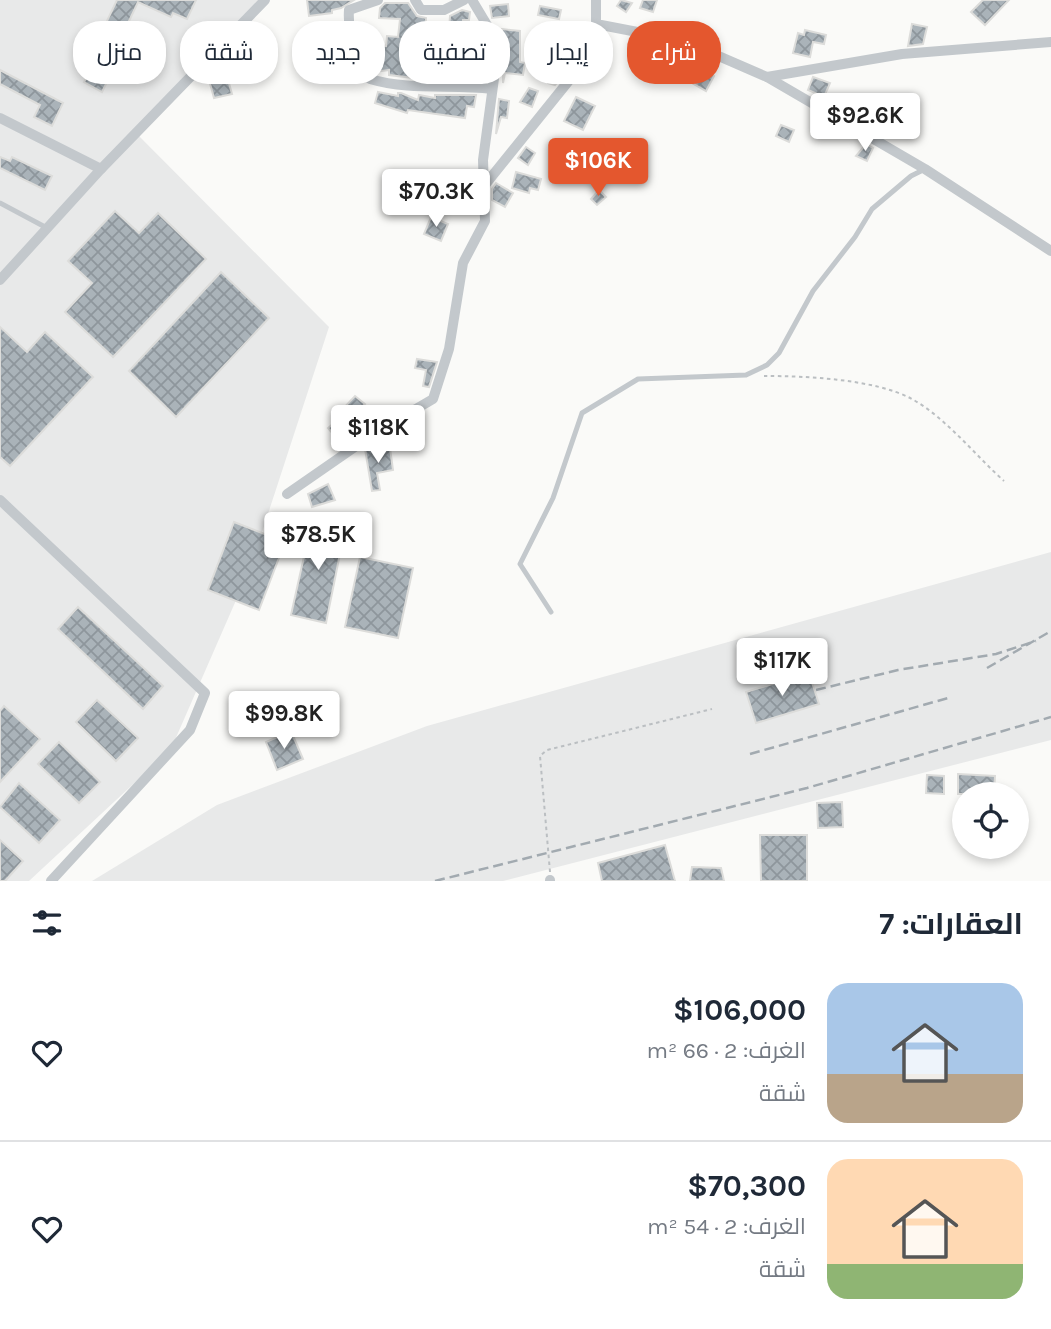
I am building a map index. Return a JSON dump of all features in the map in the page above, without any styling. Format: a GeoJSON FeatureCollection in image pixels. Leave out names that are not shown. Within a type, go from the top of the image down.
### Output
{"type":"FeatureCollection","features":[{"type":"Feature","properties":{"kind":"street"},"geometry":{"type":"LineString","coordinates":[[0,280],[101,169],[265,0]]}},
{"type":"Feature","properties":{"kind":"street"},"geometry":{"type":"LineString","coordinates":[[377,0],[349,10],[348,24],[355,49],[370,79],[390,85],[456,85],[492,89]]}},
{"type":"Feature","properties":{"kind":"street"},"geometry":{"type":"LineString","coordinates":[[415,0],[421,10],[444,10],[464,0]]}},
{"type":"Feature","properties":{"kind":"street"},"geometry":{"type":"LineString","coordinates":[[287,494],[376,433],[433,399],[449,349],[463,263],[485,221],[483,160],[492,89],[493,35],[472,0]]}},
{"type":"Feature","properties":{"kind":"street"},"geometry":{"type":"LineString","coordinates":[[596,0],[596,21]]}},
{"type":"Feature","properties":{"kind":"street"},"geometry":{"type":"LineString","coordinates":[[613,27],[684,41],[767,78],[925,169],[1051,251]]}},
{"type":"Feature","properties":{"kind":"street"},"geometry":{"type":"LineString","coordinates":[[767,78],[902,54],[1051,42]]}},
{"type":"Feature","properties":{"kind":"street"},"geometry":{"type":"LineString","coordinates":[[484,186],[566,84]]}},
{"type":"Feature","properties":{"kind":"street"},"geometry":{"type":"LineString","coordinates":[[0,118],[101,169]]}},
{"type":"Feature","properties":{"kind":"street"},"geometry":{"type":"LineString","coordinates":[[0,500],[205,692],[190,730],[51,881]]}},
{"type":"Feature","properties":{"kind":"lane"},"geometry":{"type":"LineString","coordinates":[[551,612],[520,564],[553,498],[582,413],[638,379],[746,375],[767,365],[779,352],[818,283],[855,237],[872,209],[911,176],[925,169]]}},
{"type":"Feature","properties":{"kind":"lane"},"geometry":{"type":"LineString","coordinates":[[0,203],[47,228]]}},
{"type":"Feature","properties":{"kind":"path"},"geometry":{"type":"LineString","coordinates":[[746,375],[816,376],[887,390],[912,399],[1004,481]]}},
{"type":"Feature","properties":{"kind":"path"},"geometry":{"type":"LineString","coordinates":[[550,880],[540,756],[547,750],[712,709]]}},
{"type":"Feature","properties":{"kind":"shaded area"},"geometry":{"type":"Polygon","coordinates":[[[0,0],[262,0],[241,21],[180,21],[180,84],[134,131],[329,327],[251,566],[171,749],[29,881],[0,881],[0,0]]]}},
{"type":"Feature","properties":{"kind":"shaded area"},"geometry":{"type":"Polygon","coordinates":[[[1051,552],[1051,740],[503,881],[92,881],[217,805],[427,726],[1051,552]]]}},
{"type":"Feature","properties":{"kind":"building"},"geometry":{"type":"Polygon","coordinates":[[[117,0],[196,0],[187,19],[173,13],[171,17],[138,2],[129,21],[107,21],[117,0]]]}},
{"type":"Feature","properties":{"kind":"building"},"geometry":{"type":"Polygon","coordinates":[[[307,0],[354,0],[332,10],[332,13],[309,16],[307,0]]]}},
{"type":"Feature","properties":{"kind":"building"},"geometry":{"type":"Polygon","coordinates":[[[621,0],[632,3],[626,12],[617,6],[621,0]]]}},
{"type":"Feature","properties":{"kind":"building"},"geometry":{"type":"Polygon","coordinates":[[[643,0],[657,0],[653,12],[640,8],[643,0]]]}},
{"type":"Feature","properties":{"kind":"building"},"geometry":{"type":"Polygon","coordinates":[[[983,0],[1009,0],[985,25],[971,12],[983,0]]]}},
{"type":"Feature","properties":{"kind":"building"},"geometry":{"type":"Polygon","coordinates":[[[385,3],[408,3],[417,16],[426,18],[426,21],[379,18],[380,8],[385,3]]]}},
{"type":"Feature","properties":{"kind":"building"},"geometry":{"type":"Polygon","coordinates":[[[508,4],[509,16],[492,18],[490,6],[508,4]]]}},
{"type":"Feature","properties":{"kind":"building"},"geometry":{"type":"Polygon","coordinates":[[[540,6],[561,10],[559,19],[538,15],[540,6]]]}},
{"type":"Feature","properties":{"kind":"building"},"geometry":{"type":"Polygon","coordinates":[[[462,10],[470,12],[469,20],[450,21],[450,16],[462,10]]]}},
{"type":"Feature","properties":{"kind":"building"},"geometry":{"type":"Polygon","coordinates":[[[912,24],[927,27],[923,44],[908,46],[912,24]]]}},
{"type":"Feature","properties":{"kind":"building"},"geometry":{"type":"Polygon","coordinates":[[[399,28],[399,76],[389,75],[389,70],[385,71],[387,36],[398,37],[399,28]]]}},
{"type":"Feature","properties":{"kind":"building"},"geometry":{"type":"Polygon","coordinates":[[[510,30],[520,31],[520,62],[524,63],[523,75],[510,74],[510,30]]]}},
{"type":"Feature","properties":{"kind":"building"},"geometry":{"type":"Polygon","coordinates":[[[805,30],[826,35],[824,44],[813,42],[810,57],[793,53],[798,33],[804,35],[805,30]]]}},
{"type":"Feature","properties":{"kind":"building"},"geometry":{"type":"Polygon","coordinates":[[[0,70],[63,103],[52,126],[34,117],[40,105],[0,84],[0,70]]]}},
{"type":"Feature","properties":{"kind":"building"},"geometry":{"type":"Polygon","coordinates":[[[813,77],[830,83],[824,97],[808,90],[813,77]]]}},
{"type":"Feature","properties":{"kind":"building"},"geometry":{"type":"Polygon","coordinates":[[[88,84],[106,84],[102,92],[88,84]]]}},
{"type":"Feature","properties":{"kind":"building"},"geometry":{"type":"Polygon","coordinates":[[[210,84],[229,84],[232,94],[214,98],[210,84]]]}},
{"type":"Feature","properties":{"kind":"building"},"geometry":{"type":"Polygon","coordinates":[[[694,84],[710,84],[706,91],[694,84]]]}},
{"type":"Feature","properties":{"kind":"building"},"geometry":{"type":"Polygon","coordinates":[[[529,88],[538,91],[532,107],[520,102],[529,88]]]}},
{"type":"Feature","properties":{"kind":"building"},"geometry":{"type":"Polygon","coordinates":[[[378,92],[398,96],[398,93],[401,93],[418,100],[419,95],[435,98],[435,95],[476,95],[474,107],[467,106],[465,118],[408,110],[407,113],[375,103],[378,92]]]}},
{"type":"Feature","properties":{"kind":"building"},"geometry":{"type":"Polygon","coordinates":[[[576,97],[595,106],[583,130],[564,121],[576,97]]]}},
{"type":"Feature","properties":{"kind":"building"},"geometry":{"type":"Polygon","coordinates":[[[499,99],[509,101],[507,118],[501,117],[496,134],[499,99]]]}},
{"type":"Feature","properties":{"kind":"building"},"geometry":{"type":"Polygon","coordinates":[[[781,125],[794,130],[789,142],[776,136],[781,125]]]}},
{"type":"Feature","properties":{"kind":"building"},"geometry":{"type":"Polygon","coordinates":[[[866,144],[873,148],[867,161],[856,156],[866,144]]]}},
{"type":"Feature","properties":{"kind":"building"},"geometry":{"type":"Polygon","coordinates":[[[526,147],[535,153],[528,165],[518,158],[526,147]]]}},
{"type":"Feature","properties":{"kind":"building"},"geometry":{"type":"Polygon","coordinates":[[[0,157],[10,161],[12,157],[52,176],[45,190],[0,168],[0,157]]]}},
{"type":"Feature","properties":{"kind":"building"},"geometry":{"type":"Polygon","coordinates":[[[516,172],[541,179],[538,190],[530,188],[529,193],[512,188],[516,172]]]}},
{"type":"Feature","properties":{"kind":"building"},"geometry":{"type":"Polygon","coordinates":[[[496,183],[513,193],[505,207],[492,200],[492,189],[496,183]]]}},
{"type":"Feature","properties":{"kind":"building"},"geometry":{"type":"Polygon","coordinates":[[[599,190],[606,197],[597,205],[591,199],[599,190]]]}},
{"type":"Feature","properties":{"kind":"building"},"geometry":{"type":"Polygon","coordinates":[[[115,211],[139,233],[158,213],[206,259],[113,357],[65,312],[92,283],[68,261],[115,211]]]}},
{"type":"Feature","properties":{"kind":"building"},"geometry":{"type":"Polygon","coordinates":[[[431,217],[448,224],[441,241],[424,234],[431,217]]]}},
{"type":"Feature","properties":{"kind":"building"},"geometry":{"type":"Polygon","coordinates":[[[221,272],[269,318],[176,417],[129,371],[221,272]]]}},
{"type":"Feature","properties":{"kind":"building"},"geometry":{"type":"Polygon","coordinates":[[[0,327],[27,352],[45,332],[93,377],[10,466],[0,457],[0,327]]]}},
{"type":"Feature","properties":{"kind":"building"},"geometry":{"type":"Polygon","coordinates":[[[417,359],[437,362],[429,387],[423,386],[426,370],[415,368],[417,359]]]}},
{"type":"Feature","properties":{"kind":"building"},"geometry":{"type":"Polygon","coordinates":[[[355,396],[365,404],[344,426],[348,437],[341,443],[328,428],[342,416],[340,412],[355,396]]]}},
{"type":"Feature","properties":{"kind":"building"},"geometry":{"type":"Polygon","coordinates":[[[372,445],[373,451],[390,448],[393,470],[377,473],[380,490],[372,491],[365,449],[372,445]]]}},
{"type":"Feature","properties":{"kind":"building"},"geometry":{"type":"Polygon","coordinates":[[[328,484],[335,500],[312,507],[308,494],[328,484]]]}},
{"type":"Feature","properties":{"kind":"building"},"geometry":{"type":"Polygon","coordinates":[[[333,521],[346,524],[326,623],[291,615],[307,543],[299,542],[302,529],[318,532],[318,527],[331,529],[333,521]]]}},
{"type":"Feature","properties":{"kind":"building"},"geometry":{"type":"Polygon","coordinates":[[[234,522],[285,542],[259,610],[208,590],[234,522]]]}},
{"type":"Feature","properties":{"kind":"building"},"geometry":{"type":"Polygon","coordinates":[[[360,557],[413,568],[398,638],[345,627],[360,557]]]}},
{"type":"Feature","properties":{"kind":"building"},"geometry":{"type":"Polygon","coordinates":[[[78,607],[163,686],[143,709],[58,629],[78,607]]]}},
{"type":"Feature","properties":{"kind":"building"},"geometry":{"type":"Polygon","coordinates":[[[809,673],[819,704],[756,723],[746,692],[809,673]]]}},
{"type":"Feature","properties":{"kind":"building"},"geometry":{"type":"Polygon","coordinates":[[[97,700],[138,738],[116,761],[76,722],[97,700]]]}},
{"type":"Feature","properties":{"kind":"building"},"geometry":{"type":"Polygon","coordinates":[[[4,706],[40,739],[0,782],[0,711],[4,706]]]}},
{"type":"Feature","properties":{"kind":"building"},"geometry":{"type":"Polygon","coordinates":[[[291,731],[303,759],[277,770],[266,742],[291,731]]]}},
{"type":"Feature","properties":{"kind":"building"},"geometry":{"type":"Polygon","coordinates":[[[59,742],[100,782],[79,803],[38,764],[59,742]]]}},
{"type":"Feature","properties":{"kind":"building"},"geometry":{"type":"Polygon","coordinates":[[[958,774],[995,776],[995,782],[958,782],[958,774]]]}},
{"type":"Feature","properties":{"kind":"building"},"geometry":{"type":"Polygon","coordinates":[[[927,775],[944,776],[944,794],[926,793],[927,775]]]}},
{"type":"Feature","properties":{"kind":"building"},"geometry":{"type":"Polygon","coordinates":[[[19,783],[60,820],[39,843],[0,807],[19,783]]]}},
{"type":"Feature","properties":{"kind":"building"},"geometry":{"type":"Polygon","coordinates":[[[842,802],[843,827],[818,828],[817,803],[842,802]]]}},
{"type":"Feature","properties":{"kind":"building"},"geometry":{"type":"Polygon","coordinates":[[[760,835],[807,835],[807,881],[761,881],[760,835]]]}},
{"type":"Feature","properties":{"kind":"building"},"geometry":{"type":"Polygon","coordinates":[[[0,840],[23,861],[5,881],[0,881],[0,840]]]}},
{"type":"Feature","properties":{"kind":"building"},"geometry":{"type":"Polygon","coordinates":[[[665,845],[675,881],[602,881],[598,863],[665,845]]]}},
{"type":"Feature","properties":{"kind":"building"},"geometry":{"type":"Polygon","coordinates":[[[692,867],[721,868],[724,881],[690,881],[692,867]]]}},
{"type":"Feature","properties":{"kind":"railway"},"geometry":{"type":"LineString","coordinates":[[987,668],[1051,631]]}},
{"type":"Feature","properties":{"kind":"railway"},"geometry":{"type":"LineString","coordinates":[[816,690],[898,670],[996,654],[1036,641]]}},
{"type":"Feature","properties":{"kind":"railway"},"geometry":{"type":"LineString","coordinates":[[750,754],[948,698]]}},
{"type":"Feature","properties":{"kind":"railway"},"geometry":{"type":"LineString","coordinates":[[435,881],[807,788],[1051,717]]}}]}
